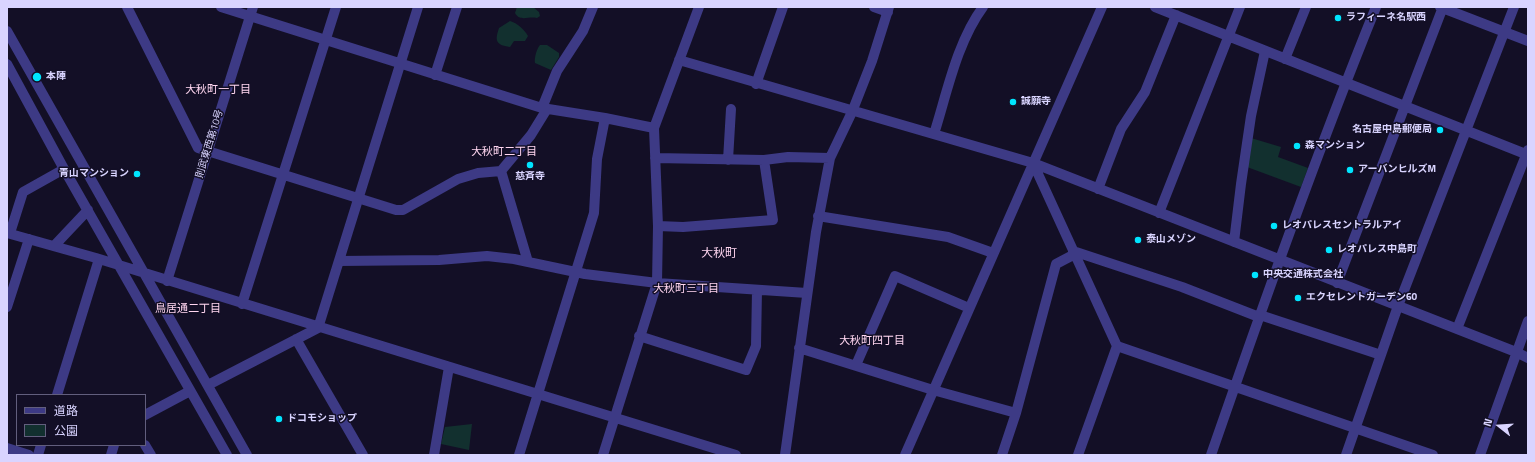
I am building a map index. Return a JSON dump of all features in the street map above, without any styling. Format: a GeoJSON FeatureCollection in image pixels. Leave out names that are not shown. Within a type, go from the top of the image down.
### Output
{"type":"FeatureCollection","features":[{"type":"Feature","properties":{"kind":"street"},"geometry":{"type":"LineString","coordinates":[[127,7],[198,148],[396,210],[403,210],[458,179],[478,173],[501,171],[531,135],[545,109],[557,71],[583,31],[593,7]]}},
{"type":"Feature","properties":{"kind":"street"},"geometry":{"type":"LineString","coordinates":[[221,7],[252,12],[325,40],[545,109],[605,118],[654,128]]}},
{"type":"Feature","properties":{"kind":"street"},"geometry":{"type":"LineString","coordinates":[[242,304],[336,7]]}},
{"type":"Feature","properties":{"kind":"street"},"geometry":{"type":"LineString","coordinates":[[208,385],[318,328],[418,7]]}},
{"type":"Feature","properties":{"kind":"street"},"geometry":{"type":"LineString","coordinates":[[435,75],[457,7]]}},
{"type":"Feature","properties":{"kind":"street"},"geometry":{"type":"LineString","coordinates":[[603,455],[639,336],[657,283],[658,226],[654,128],[698,7]]}},
{"type":"Feature","properties":{"kind":"street"},"geometry":{"type":"LineString","coordinates":[[756,84],[784,7]]}},
{"type":"Feature","properties":{"kind":"street"},"geometry":{"type":"LineString","coordinates":[[785,455],[818,216],[830,158],[852,112],[872,61],[889,9],[874,7]]}},
{"type":"Feature","properties":{"kind":"street"},"geometry":{"type":"LineString","coordinates":[[934,134],[963,43],[976,16],[983,7]]}},
{"type":"Feature","properties":{"kind":"street"},"geometry":{"type":"LineString","coordinates":[[905,455],[1032,163],[1102,7]]}},
{"type":"Feature","properties":{"kind":"street"},"geometry":{"type":"LineString","coordinates":[[1155,7],[1466,132],[1527,154],[1457,329]]}},
{"type":"Feature","properties":{"kind":"street"},"geometry":{"type":"LineString","coordinates":[[1159,213],[1240,7]]}},
{"type":"Feature","properties":{"kind":"street"},"geometry":{"type":"LineString","coordinates":[[1285,59],[1306,7]]}},
{"type":"Feature","properties":{"kind":"street"},"geometry":{"type":"LineString","coordinates":[[1211,455],[1279,260],[1345,83],[1376,7]]}},
{"type":"Feature","properties":{"kind":"street"},"geometry":{"type":"LineString","coordinates":[[1337,283],[1442,7],[1528,41]]}},
{"type":"Feature","properties":{"kind":"street"},"geometry":{"type":"LineString","coordinates":[[1346,455],[1398,306],[1514,7]]}},
{"type":"Feature","properties":{"kind":"street","name":"則武東西第10号"},"geometry":{"type":"LineString","coordinates":[[167,281],[252,12]]}},
{"type":"Feature","properties":{"kind":"street"},"geometry":{"type":"LineString","coordinates":[[1098,188],[1121,129],[1145,92],[1176,15]]}},
{"type":"Feature","properties":{"kind":"street"},"geometry":{"type":"LineString","coordinates":[[7,31],[247,455]]}},
{"type":"Feature","properties":{"kind":"street"},"geometry":{"type":"LineString","coordinates":[[1234,242],[1251,116],[1265,51]]}},
{"type":"Feature","properties":{"kind":"street"},"geometry":{"type":"LineString","coordinates":[[678,60],[852,112],[1032,163],[1528,358]]}},
{"type":"Feature","properties":{"kind":"street"},"geometry":{"type":"LineString","coordinates":[[7,64],[64,169],[227,455]]}},
{"type":"Feature","properties":{"kind":"street"},"geometry":{"type":"LineString","coordinates":[[728,160],[731,109]]}},
{"type":"Feature","properties":{"kind":"street"},"geometry":{"type":"LineString","coordinates":[[519,455],[594,213],[598,159],[605,118]]}},
{"type":"Feature","properties":{"kind":"street"},"geometry":{"type":"LineString","coordinates":[[655,158],[764,160],[788,157],[830,158]]}},
{"type":"Feature","properties":{"kind":"street"},"geometry":{"type":"LineString","coordinates":[[658,226],[683,227],[773,220],[764,160]]}},
{"type":"Feature","properties":{"kind":"street"},"geometry":{"type":"LineString","coordinates":[[1032,163],[1117,346],[1078,455]]}},
{"type":"Feature","properties":{"kind":"street"},"geometry":{"type":"LineString","coordinates":[[64,169],[23,192],[8,233],[99,259],[318,328],[732,454]]}},
{"type":"Feature","properties":{"kind":"street"},"geometry":{"type":"LineString","coordinates":[[501,171],[528,262]]}},
{"type":"Feature","properties":{"kind":"street"},"geometry":{"type":"LineString","coordinates":[[54,246],[88,210]]}},
{"type":"Feature","properties":{"kind":"street"},"geometry":{"type":"LineString","coordinates":[[818,216],[948,238],[993,253]]}},
{"type":"Feature","properties":{"kind":"street"},"geometry":{"type":"LineString","coordinates":[[7,307],[29,239]]}},
{"type":"Feature","properties":{"kind":"street"},"geometry":{"type":"LineString","coordinates":[[1074,252],[1182,287],[1259,316],[1381,355]]}},
{"type":"Feature","properties":{"kind":"street"},"geometry":{"type":"LineString","coordinates":[[1002,455],[1016,413],[1056,264],[1074,252]]}},
{"type":"Feature","properties":{"kind":"street"},"geometry":{"type":"LineString","coordinates":[[339,261],[439,260],[487,256],[528,262],[576,272],[657,283],[807,293]]}},
{"type":"Feature","properties":{"kind":"street"},"geometry":{"type":"LineString","coordinates":[[57,394],[99,259]]}},
{"type":"Feature","properties":{"kind":"street"},"geometry":{"type":"LineString","coordinates":[[856,366],[895,276],[969,308]]}},
{"type":"Feature","properties":{"kind":"street"},"geometry":{"type":"LineString","coordinates":[[639,336],[746,370],[756,346],[757,290]]}},
{"type":"Feature","properties":{"kind":"street"},"geometry":{"type":"LineString","coordinates":[[1480,455],[1528,321]]}},
{"type":"Feature","properties":{"kind":"street"},"geometry":{"type":"LineString","coordinates":[[296,339],[362,455]]}},
{"type":"Feature","properties":{"kind":"street"},"geometry":{"type":"LineString","coordinates":[[1117,346],[1433,455]]}},
{"type":"Feature","properties":{"kind":"street"},"geometry":{"type":"LineString","coordinates":[[799,348],[933,390],[1016,413]]}},
{"type":"Feature","properties":{"kind":"street"},"geometry":{"type":"LineString","coordinates":[[434,455],[449,367]]}},
{"type":"Feature","properties":{"kind":"street"},"geometry":{"type":"LineString","coordinates":[[146,414],[190,391]]}},
{"type":"Feature","properties":{"kind":"street"},"geometry":{"type":"LineString","coordinates":[[146,446],[150,455]]}},
{"type":"Feature","properties":{"kind":"street"},"geometry":{"type":"LineString","coordinates":[[7,448],[29,455]]}},
{"type":"Feature","properties":{"kind":"green space"},"geometry":{"type":"Polygon","coordinates":[[[517,7],[533,7],[539,12],[540,16],[537,18],[519,17],[515,13],[517,7]]]}},
{"type":"Feature","properties":{"kind":"green space"},"geometry":{"type":"Polygon","coordinates":[[[510,21],[525,31],[528,36],[525,41],[514,41],[510,47],[501,45],[497,41],[497,36],[499,28],[510,21]]]}},
{"type":"Feature","properties":{"kind":"green space"},"geometry":{"type":"Polygon","coordinates":[[[540,45],[547,45],[559,53],[559,57],[551,70],[535,63],[536,53],[540,45]]]}},
{"type":"Feature","properties":{"kind":"green space"},"geometry":{"type":"Polygon","coordinates":[[[1251,138],[1281,147],[1278,157],[1308,168],[1301,187],[1247,167],[1251,138]]]}},
{"type":"Feature","properties":{"kind":"green space"},"geometry":{"type":"Polygon","coordinates":[[[472,424],[469,450],[441,444],[445,427],[472,424]]]}},
{"type":"Feature","properties":{"kind":"place","name":"ラフィーネ名駅西"},"geometry":{"type":"Point","coordinates":[1338,18]}},
{"type":"Feature","properties":{"kind":"place","name":"本陣"},"geometry":{"type":"Point","coordinates":[37,77]}},
{"type":"Feature","properties":{"kind":"place","name":"誠願寺"},"geometry":{"type":"Point","coordinates":[1013,102]}},
{"type":"Feature","properties":{"kind":"place","name":"名古屋中島郵便局"},"geometry":{"type":"Point","coordinates":[1440,130]}},
{"type":"Feature","properties":{"kind":"place","name":"森マンション"},"geometry":{"type":"Point","coordinates":[1297,146]}},
{"type":"Feature","properties":{"kind":"place","name":"慈斉寺"},"geometry":{"type":"Point","coordinates":[530,165]}},
{"type":"Feature","properties":{"kind":"place","name":"アーバンヒルズM"},"geometry":{"type":"Point","coordinates":[1350,170]}},
{"type":"Feature","properties":{"kind":"place","name":"青山マンション"},"geometry":{"type":"Point","coordinates":[137,174]}},
{"type":"Feature","properties":{"kind":"place","name":"レオパレスセントラルアイ"},"geometry":{"type":"Point","coordinates":[1274,226]}},
{"type":"Feature","properties":{"kind":"place","name":"泰山メゾン"},"geometry":{"type":"Point","coordinates":[1138,240]}},
{"type":"Feature","properties":{"kind":"place","name":"レオパレス中島町"},"geometry":{"type":"Point","coordinates":[1329,250]}},
{"type":"Feature","properties":{"kind":"place","name":"中央交通株式会社"},"geometry":{"type":"Point","coordinates":[1255,275]}},
{"type":"Feature","properties":{"kind":"place","name":"エクセレントガーデン60"},"geometry":{"type":"Point","coordinates":[1298,298]}},
{"type":"Feature","properties":{"kind":"place","name":"ドコモショップ"},"geometry":{"type":"Point","coordinates":[279,419]}},
{"type":"Feature","properties":{"kind":"district","name":"大秋町一丁目"},"geometry":{"type":"Point","coordinates":[218,90]}},
{"type":"Feature","properties":{"kind":"district","name":"大秋町二丁目"},"geometry":{"type":"Point","coordinates":[504,152]}},
{"type":"Feature","properties":{"kind":"district","name":"大秋町"},"geometry":{"type":"Point","coordinates":[719,254]}},
{"type":"Feature","properties":{"kind":"district","name":"大秋町三丁目"},"geometry":{"type":"Point","coordinates":[686,289]}},
{"type":"Feature","properties":{"kind":"district","name":"鳥居通二丁目"},"geometry":{"type":"Point","coordinates":[188,309]}},
{"type":"Feature","properties":{"kind":"district","name":"大秋町四丁目"},"geometry":{"type":"Point","coordinates":[872,341]}}]}
